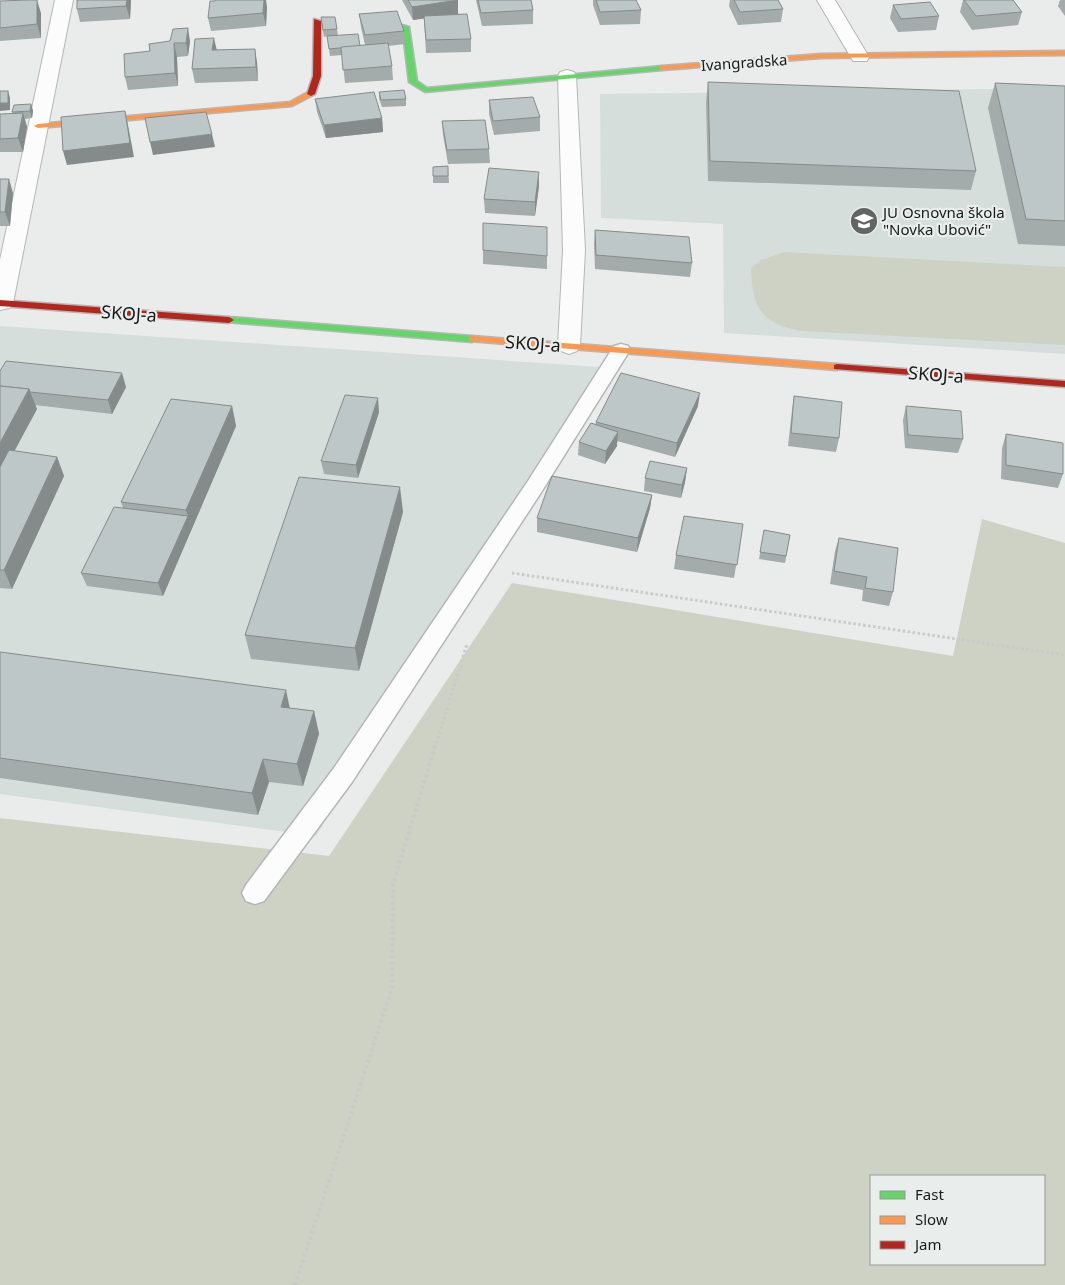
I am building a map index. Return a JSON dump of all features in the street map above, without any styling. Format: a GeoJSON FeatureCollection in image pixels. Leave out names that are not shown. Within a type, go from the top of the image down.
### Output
{"type":"FeatureCollection","features":[{"type":"Feature","properties":{"kind":"street"},"geometry":{"type":"LineString","coordinates":[[1,304],[64,0]]}},
{"type":"Feature","properties":{"kind":"street"},"geometry":{"type":"LineString","coordinates":[[826,0],[860,57]]}},
{"type":"Feature","properties":{"kind":"street"},"geometry":{"type":"LineString","coordinates":[[38,126],[292,104],[313,93],[317,76],[317,21]]}},
{"type":"Feature","properties":{"kind":"street","name":"Ivangradska"},"geometry":{"type":"LineString","coordinates":[[405,27],[413,82],[425,90],[754,61],[1065,52]]}},
{"type":"Feature","properties":{"kind":"street"},"geometry":{"type":"LineString","coordinates":[[567,76],[574,250],[569,346]]}},
{"type":"Feature","properties":{"kind":"street","name":"SKOJ-a"},"geometry":{"type":"LineString","coordinates":[[1,304],[1065,384]]}},
{"type":"Feature","properties":{"kind":"lane"},"geometry":{"type":"LineString","coordinates":[[255,893],[343,776],[535,486],[621,350]]}},
{"type":"Feature","properties":{"kind":"path"},"geometry":{"type":"LineString","coordinates":[[508,572],[1065,655]]}},
{"type":"Feature","properties":{"kind":"path"},"geometry":{"type":"LineString","coordinates":[[296,1285],[392,988],[393,884],[468,642]]}},
{"type":"Feature","properties":{"kind":"shaded area","name":"JU Osnovna škola \"Novka Ubović\""},"geometry":{"type":"Polygon","coordinates":[[[1065,88],[1065,354],[724,333],[723,224],[601,218],[600,94],[1065,88]]]}},
{"type":"Feature","properties":{"kind":"shaded area"},"geometry":{"type":"Polygon","coordinates":[[[784,252],[1065,267],[1065,345],[802,331],[788,328],[768,319],[757,304],[751,268],[761,260],[784,252]]]}},
{"type":"Feature","properties":{"kind":"shaded area"},"geometry":{"type":"Polygon","coordinates":[[[0,326],[600,367],[316,836],[0,794],[0,326]]]}},
{"type":"Feature","properties":{"kind":"shaded area"},"geometry":{"type":"Polygon","coordinates":[[[982,519],[1065,543],[1065,1285],[0,1285],[0,818],[329,856],[512,583],[953,656],[982,519]]]}},
{"type":"Feature","properties":{"kind":"building"},"geometry":{"type":"Polygon","coordinates":[[[37,0],[37,24],[0,28],[0,1],[37,0]]]}},
{"type":"Feature","properties":{"kind":"building"},"geometry":{"type":"Polygon","coordinates":[[[77,0],[127,0],[126,6],[77,9],[77,0]]]}},
{"type":"Feature","properties":{"kind":"building"},"geometry":{"type":"Polygon","coordinates":[[[264,0],[263,13],[208,18],[210,1],[264,0]]]}},
{"type":"Feature","properties":{"kind":"building"},"geometry":{"type":"Polygon","coordinates":[[[408,0],[458,0],[412,7],[408,0]]]}},
{"type":"Feature","properties":{"kind":"building"},"geometry":{"type":"Polygon","coordinates":[[[478,0],[531,0],[533,10],[481,13],[478,0]]]}},
{"type":"Feature","properties":{"kind":"building"},"geometry":{"type":"Polygon","coordinates":[[[596,0],[636,0],[641,10],[600,12],[596,0]]]}},
{"type":"Feature","properties":{"kind":"building"},"geometry":{"type":"Polygon","coordinates":[[[734,0],[778,0],[783,9],[740,12],[734,0]]]}},
{"type":"Feature","properties":{"kind":"building"},"geometry":{"type":"Polygon","coordinates":[[[964,0],[1013,0],[1022,12],[976,16],[964,0]]]}},
{"type":"Feature","properties":{"kind":"building"},"geometry":{"type":"Polygon","coordinates":[[[930,2],[939,16],[901,19],[893,5],[930,2]]]}},
{"type":"Feature","properties":{"kind":"building"},"geometry":{"type":"Polygon","coordinates":[[[397,11],[404,31],[365,35],[359,14],[397,11]]]}},
{"type":"Feature","properties":{"kind":"building"},"geometry":{"type":"Polygon","coordinates":[[[467,14],[471,39],[426,40],[424,16],[467,14]]]}},
{"type":"Feature","properties":{"kind":"building"},"geometry":{"type":"Polygon","coordinates":[[[321,17],[335,17],[337,29],[323,30],[321,17]]]}},
{"type":"Feature","properties":{"kind":"building"},"geometry":{"type":"Polygon","coordinates":[[[188,28],[186,43],[174,43],[175,73],[125,77],[124,54],[150,51],[149,44],[170,41],[173,29],[188,28]]]}},
{"type":"Feature","properties":{"kind":"building"},"geometry":{"type":"Polygon","coordinates":[[[358,34],[360,46],[329,49],[327,36],[358,34]]]}},
{"type":"Feature","properties":{"kind":"building"},"geometry":{"type":"Polygon","coordinates":[[[214,38],[212,50],[255,49],[256,67],[192,69],[195,39],[214,38]]]}},
{"type":"Feature","properties":{"kind":"building"},"geometry":{"type":"Polygon","coordinates":[[[388,43],[392,66],[343,70],[341,47],[388,43]]]}},
{"type":"Feature","properties":{"kind":"building"},"geometry":{"type":"Polygon","coordinates":[[[708,82],[959,91],[976,171],[710,161],[708,82]]]}},
{"type":"Feature","properties":{"kind":"building"},"geometry":{"type":"Polygon","coordinates":[[[995,83],[1065,86],[1065,221],[1026,219],[995,83]]]}},
{"type":"Feature","properties":{"kind":"building"},"geometry":{"type":"Polygon","coordinates":[[[404,90],[406,99],[381,100],[379,92],[404,90]]]}},
{"type":"Feature","properties":{"kind":"building"},"geometry":{"type":"Polygon","coordinates":[[[0,91],[8,91],[8,103],[0,103],[0,91]]]}},
{"type":"Feature","properties":{"kind":"building"},"geometry":{"type":"Polygon","coordinates":[[[374,92],[382,118],[324,125],[315,99],[374,92]]]}},
{"type":"Feature","properties":{"kind":"building"},"geometry":{"type":"Polygon","coordinates":[[[533,97],[540,117],[493,121],[489,100],[533,97]]]}},
{"type":"Feature","properties":{"kind":"building"},"geometry":{"type":"Polygon","coordinates":[[[31,104],[30,111],[12,112],[14,105],[31,104]]]}},
{"type":"Feature","properties":{"kind":"building"},"geometry":{"type":"Polygon","coordinates":[[[125,111],[130,143],[63,151],[61,117],[125,111]]]}},
{"type":"Feature","properties":{"kind":"building"},"geometry":{"type":"Polygon","coordinates":[[[206,112],[212,134],[150,142],[145,118],[206,112]]]}},
{"type":"Feature","properties":{"kind":"building"},"geometry":{"type":"Polygon","coordinates":[[[23,113],[18,138],[0,139],[0,114],[23,113]]]}},
{"type":"Feature","properties":{"kind":"building"},"geometry":{"type":"Polygon","coordinates":[[[485,120],[489,149],[447,150],[442,121],[485,120]]]}},
{"type":"Feature","properties":{"kind":"building"},"geometry":{"type":"Polygon","coordinates":[[[448,166],[448,176],[433,176],[433,167],[448,166]]]}},
{"type":"Feature","properties":{"kind":"building"},"geometry":{"type":"Polygon","coordinates":[[[489,168],[539,172],[535,202],[484,199],[489,168]]]}},
{"type":"Feature","properties":{"kind":"building"},"geometry":{"type":"Polygon","coordinates":[[[0,179],[9,179],[5,212],[0,212],[0,179]]]}},
{"type":"Feature","properties":{"kind":"building"},"geometry":{"type":"Polygon","coordinates":[[[483,223],[547,227],[547,256],[483,250],[483,223]]]}},
{"type":"Feature","properties":{"kind":"building"},"geometry":{"type":"Polygon","coordinates":[[[595,230],[689,237],[692,263],[596,255],[595,230]]]}},
{"type":"Feature","properties":{"kind":"building"},"geometry":{"type":"Polygon","coordinates":[[[6,361],[122,373],[108,400],[30,392],[29,389],[0,386],[0,371],[6,361]]]}},
{"type":"Feature","properties":{"kind":"building"},"geometry":{"type":"Polygon","coordinates":[[[621,373],[700,393],[677,443],[596,422],[621,373]]]}},
{"type":"Feature","properties":{"kind":"building"},"geometry":{"type":"Polygon","coordinates":[[[0,386],[29,389],[0,443],[0,386]]]}},
{"type":"Feature","properties":{"kind":"building"},"geometry":{"type":"Polygon","coordinates":[[[345,395],[378,398],[356,465],[321,461],[345,395]]]}},
{"type":"Feature","properties":{"kind":"building"},"geometry":{"type":"Polygon","coordinates":[[[794,396],[842,402],[839,438],[791,433],[794,396]]]}},
{"type":"Feature","properties":{"kind":"building"},"geometry":{"type":"Polygon","coordinates":[[[171,399],[232,406],[186,510],[121,502],[171,399]]]}},
{"type":"Feature","properties":{"kind":"building"},"geometry":{"type":"Polygon","coordinates":[[[906,406],[961,411],[963,439],[908,435],[906,406]]]}},
{"type":"Feature","properties":{"kind":"building"},"geometry":{"type":"Polygon","coordinates":[[[591,423],[618,432],[606,451],[579,442],[591,423]]]}},
{"type":"Feature","properties":{"kind":"building"},"geometry":{"type":"Polygon","coordinates":[[[1006,434],[1063,443],[1063,474],[1006,465],[1006,434]]]}},
{"type":"Feature","properties":{"kind":"building"},"geometry":{"type":"Polygon","coordinates":[[[9,450],[57,457],[4,570],[0,570],[0,467],[9,450]]]}},
{"type":"Feature","properties":{"kind":"building"},"geometry":{"type":"Polygon","coordinates":[[[650,461],[687,468],[682,485],[645,478],[650,461]]]}},
{"type":"Feature","properties":{"kind":"building"},"geometry":{"type":"Polygon","coordinates":[[[552,476],[652,495],[638,538],[537,518],[552,476]]]}},
{"type":"Feature","properties":{"kind":"building"},"geometry":{"type":"Polygon","coordinates":[[[299,477],[400,487],[355,648],[245,635],[299,477]]]}},
{"type":"Feature","properties":{"kind":"building"},"geometry":{"type":"Polygon","coordinates":[[[114,507],[188,516],[158,583],[81,573],[114,507]]]}},
{"type":"Feature","properties":{"kind":"building"},"geometry":{"type":"Polygon","coordinates":[[[684,516],[743,524],[737,565],[676,555],[684,516]]]}},
{"type":"Feature","properties":{"kind":"building"},"geometry":{"type":"Polygon","coordinates":[[[764,530],[790,535],[786,556],[760,552],[764,530]]]}},
{"type":"Feature","properties":{"kind":"building"},"geometry":{"type":"Polygon","coordinates":[[[839,538],[898,548],[893,592],[865,588],[867,577],[834,571],[839,538]]]}},
{"type":"Feature","properties":{"kind":"building"},"geometry":{"type":"Polygon","coordinates":[[[0,652],[286,690],[281,707],[314,711],[297,764],[263,759],[252,793],[0,758],[0,652]]]}},
{"type":"Feature","properties":{"kind":"traffic: fast"},"geometry":{"type":"LineString","coordinates":[[405,27],[413,82],[425,90],[662,68]]}},
{"type":"Feature","properties":{"kind":"traffic: fast"},"geometry":{"type":"LineString","coordinates":[[229,320],[472,339]]}},
{"type":"Feature","properties":{"kind":"traffic: slow"},"geometry":{"type":"LineString","coordinates":[[662,68],[821,56],[1065,53]]}},
{"type":"Feature","properties":{"kind":"traffic: slow"},"geometry":{"type":"LineString","coordinates":[[38,126],[292,104],[311,94]]}},
{"type":"Feature","properties":{"kind":"traffic: slow"},"geometry":{"type":"LineString","coordinates":[[472,339],[837,367]]}},
{"type":"Feature","properties":{"kind":"traffic: jam"},"geometry":{"type":"LineString","coordinates":[[311,94],[317,76],[317,21]]}},
{"type":"Feature","properties":{"kind":"traffic: jam"},"geometry":{"type":"LineString","coordinates":[[0,303],[229,320]]}},
{"type":"Feature","properties":{"kind":"traffic: jam"},"geometry":{"type":"LineString","coordinates":[[837,367],[1065,384]]}},
{"type":"Feature","properties":{"kind":"place","name":"JU Osnovna škola \"Novka Ubović\""},"geometry":{"type":"Point","coordinates":[864,221]}}]}
